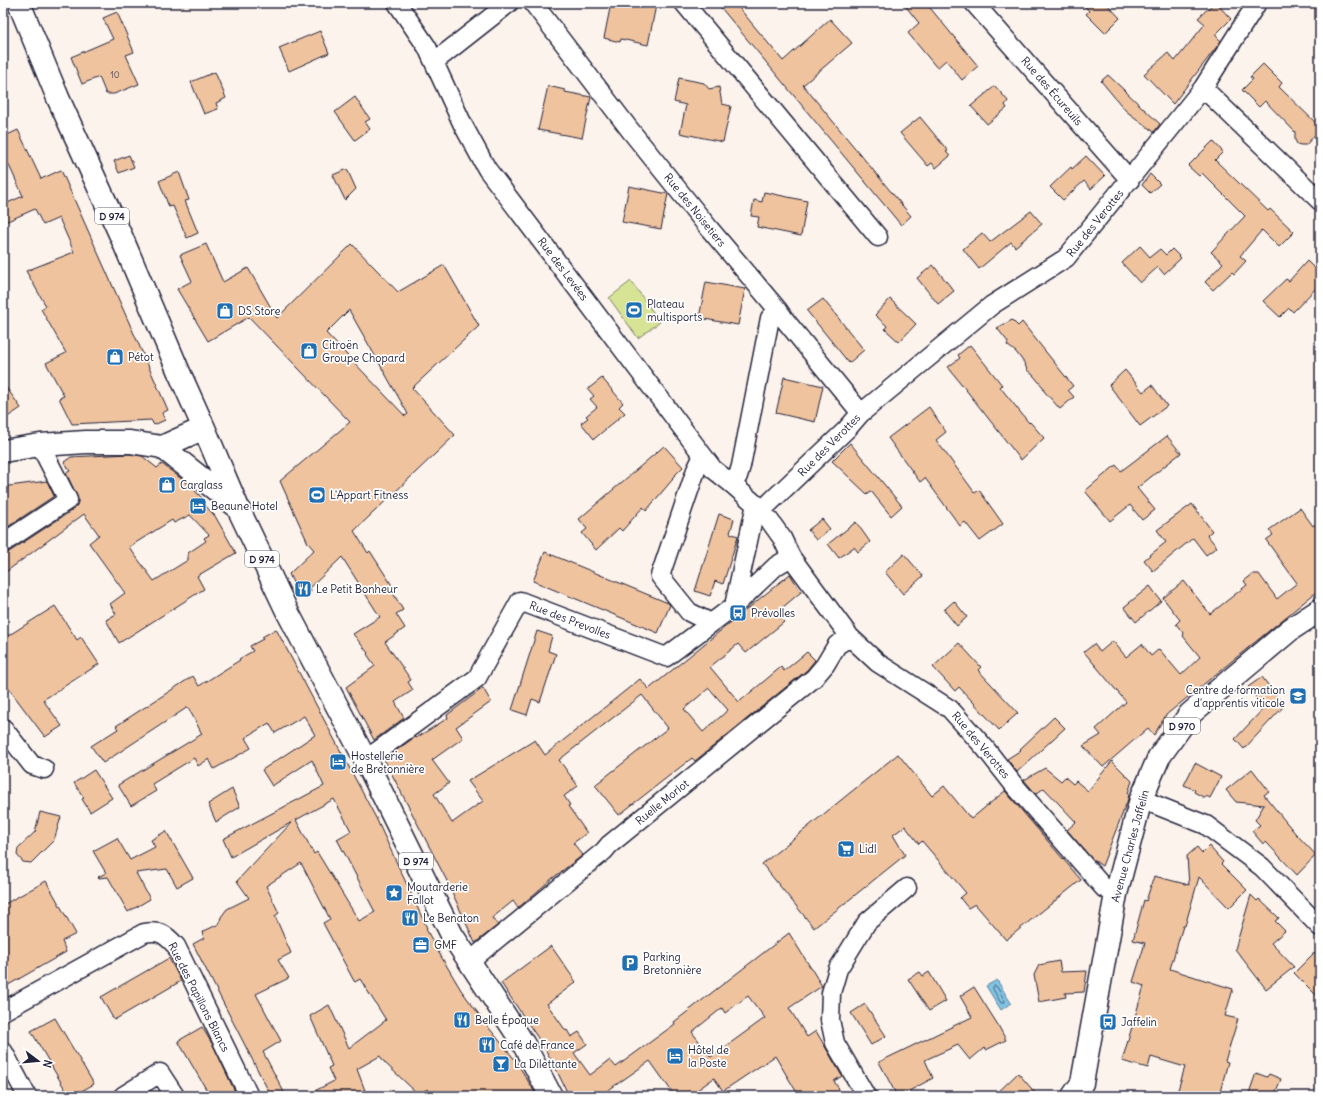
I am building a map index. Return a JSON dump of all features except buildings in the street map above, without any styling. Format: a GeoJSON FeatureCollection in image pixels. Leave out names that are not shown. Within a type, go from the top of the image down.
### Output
{"type":"FeatureCollection","features":[{"type":"Feature","properties":{"kind":"main road","name":"D 974"},"geometry":{"type":"LineString","coordinates":[[19,3],[58,98],[121,236],[238,508],[287,611],[365,759],[452,935],[523,1043],[551,1096]]}},
{"type":"Feature","properties":{"kind":"main road"},"geometry":{"type":"LineString","coordinates":[[162,447],[204,428]]}},
{"type":"Feature","properties":{"kind":"main road"},"geometry":{"type":"LineString","coordinates":[[3,451],[40,445],[108,442],[130,442],[162,447],[238,508]]}},
{"type":"Feature","properties":{"kind":"main road","name":"Avenue Charles Jaffelin"},"geometry":{"type":"LineString","coordinates":[[1080,1092],[1116,894],[1141,799],[1159,757],[1190,714],[1291,629],[1320,610]]}},
{"type":"Feature","properties":{"kind":"street","name":"Rue des Levées"},"geometry":{"type":"LineString","coordinates":[[396,3],[427,47],[463,125],[487,169],[712,469],[759,507]]}},
{"type":"Feature","properties":{"kind":"street"},"geometry":{"type":"LineString","coordinates":[[434,62],[509,3]]}},
{"type":"Feature","properties":{"kind":"street","name":"Rue des Noisetiers"},"geometry":{"type":"LineString","coordinates":[[533,3],[638,141],[778,310],[860,414]]}},
{"type":"Feature","properties":{"kind":"street"},"geometry":{"type":"LineString","coordinates":[[684,3],[878,237]]}},
{"type":"Feature","properties":{"kind":"street","name":"Rue des Écureuils"},"geometry":{"type":"LineString","coordinates":[[974,3],[1130,180]]}},
{"type":"Feature","properties":{"kind":"street","name":"Rue des Verottes"},"geometry":{"type":"LineString","coordinates":[[1116,894],[1104,888],[1014,785],[985,748],[950,708],[878,663],[850,637],[791,557],[782,538],[759,507],[847,429],[860,414],[992,305],[1066,258],[1203,88],[1257,3]]}},
{"type":"Feature","properties":{"kind":"street"},"geometry":{"type":"LineString","coordinates":[[1203,88],[1320,201]]}},
{"type":"Feature","properties":{"kind":"street"},"geometry":{"type":"LineString","coordinates":[[732,484],[738,476],[741,466],[770,318],[778,310]]}},
{"type":"Feature","properties":{"kind":"street"},"geometry":{"type":"LineString","coordinates":[[3,543],[68,500],[40,445]]}},
{"type":"Feature","properties":{"kind":"street"},"geometry":{"type":"LineString","coordinates":[[703,456],[696,470],[660,576],[689,612],[711,623]]}},
{"type":"Feature","properties":{"kind":"street"},"geometry":{"type":"LineString","coordinates":[[734,606],[759,507]]}},
{"type":"Feature","properties":{"kind":"street","name":"Rue des Prevolles"},"geometry":{"type":"LineString","coordinates":[[365,759],[477,678],[520,601],[666,657],[734,606],[776,566],[791,557]]}},
{"type":"Feature","properties":{"kind":"street","name":"Ruelle Morlot"},"geometry":{"type":"LineString","coordinates":[[469,962],[604,851],[609,845],[814,678],[825,665],[837,645],[850,637]]}},
{"type":"Feature","properties":{"kind":"street"},"geometry":{"type":"LineString","coordinates":[[3,728],[32,764],[44,769]]}},
{"type":"Feature","properties":{"kind":"street"},"geometry":{"type":"LineString","coordinates":[[1141,799],[1206,825],[1262,867],[1320,927]]}},
{"type":"Feature","properties":{"kind":"street"},"geometry":{"type":"LineString","coordinates":[[866,1096],[836,1043],[830,1020],[831,993],[838,969],[867,922],[907,888]]}},
{"type":"Feature","properties":{"kind":"street","name":"Rue des Papillons Blancs"},"geometry":{"type":"LineString","coordinates":[[3,1011],[144,933],[153,931],[160,933],[176,946],[249,1096]]}},
{"type":"Feature","properties":{"kind":"street"},"geometry":{"type":"LineString","coordinates":[[3,1051],[27,1096]]}},
{"type":"Feature","properties":{"kind":"street"},"geometry":{"type":"LineString","coordinates":[[123,1096],[160,1073],[175,1096]]}},
{"type":"Feature","properties":{"kind":"green space","name":"Plateau multisports"},"geometry":{"type":"Polygon","coordinates":[[[631,281],[660,322],[638,338],[609,298],[631,281]]]}},
{"type":"Feature","properties":{"kind":"water"},"geometry":{"type":"Polygon","coordinates":[[[997,980],[1011,1003],[1001,1010],[986,986],[997,980]]]}},
{"type":"Feature","properties":{"kind":"place","name":"Plateau multisports"},"geometry":{"type":"Point","coordinates":[634,310]}},
{"type":"Feature","properties":{"kind":"place","name":"DS Store"},"geometry":{"type":"Point","coordinates":[225,311]}},
{"type":"Feature","properties":{"kind":"place","name":"Citroën Groupe Chopard"},"geometry":{"type":"Point","coordinates":[309,351]}},
{"type":"Feature","properties":{"kind":"place","name":"Pétot"},"geometry":{"type":"Point","coordinates":[115,357]}},
{"type":"Feature","properties":{"kind":"place","name":"Carglass"},"geometry":{"type":"Point","coordinates":[167,485]}},
{"type":"Feature","properties":{"kind":"place","name":"L'Appart Fitness"},"geometry":{"type":"Point","coordinates":[317,495]}},
{"type":"Feature","properties":{"kind":"place","name":"Beaune Hotel"},"geometry":{"type":"Point","coordinates":[198,506]}},
{"type":"Feature","properties":{"kind":"place","name":"Le Petit Bonheur"},"geometry":{"type":"Point","coordinates":[303,589]}},
{"type":"Feature","properties":{"kind":"place","name":"Prévolles"},"geometry":{"type":"Point","coordinates":[738,613]}},
{"type":"Feature","properties":{"kind":"place","name":"Centre de formation d'apprentis viticole"},"geometry":{"type":"Point","coordinates":[1298,696]}},
{"type":"Feature","properties":{"kind":"place","name":"Hostellerie de Bretonnière"},"geometry":{"type":"Point","coordinates":[338,762]}},
{"type":"Feature","properties":{"kind":"place","name":"Lidl"},"geometry":{"type":"Point","coordinates":[846,849]}},
{"type":"Feature","properties":{"kind":"place","name":"Moutarderie Fallot"},"geometry":{"type":"Point","coordinates":[394,893]}},
{"type":"Feature","properties":{"kind":"place","name":"Le Benaton"},"geometry":{"type":"Point","coordinates":[410,918]}},
{"type":"Feature","properties":{"kind":"place","name":"GMF"},"geometry":{"type":"Point","coordinates":[421,945]}},
{"type":"Feature","properties":{"kind":"place","name":"Parking Bretonnière"},"geometry":{"type":"Point","coordinates":[630,963]}},
{"type":"Feature","properties":{"kind":"place","name":"Belle Époque"},"geometry":{"type":"Point","coordinates":[462,1020]}},
{"type":"Feature","properties":{"kind":"place","name":"Jaffelin"},"geometry":{"type":"Point","coordinates":[1108,1022]}},
{"type":"Feature","properties":{"kind":"place","name":"Café de France"},"geometry":{"type":"Point","coordinates":[487,1045]}},
{"type":"Feature","properties":{"kind":"place","name":"Hôtel de la Poste"},"geometry":{"type":"Point","coordinates":[675,1056]}},
{"type":"Feature","properties":{"kind":"place","name":"La Dilettante"},"geometry":{"type":"Point","coordinates":[501,1064]}}]}
